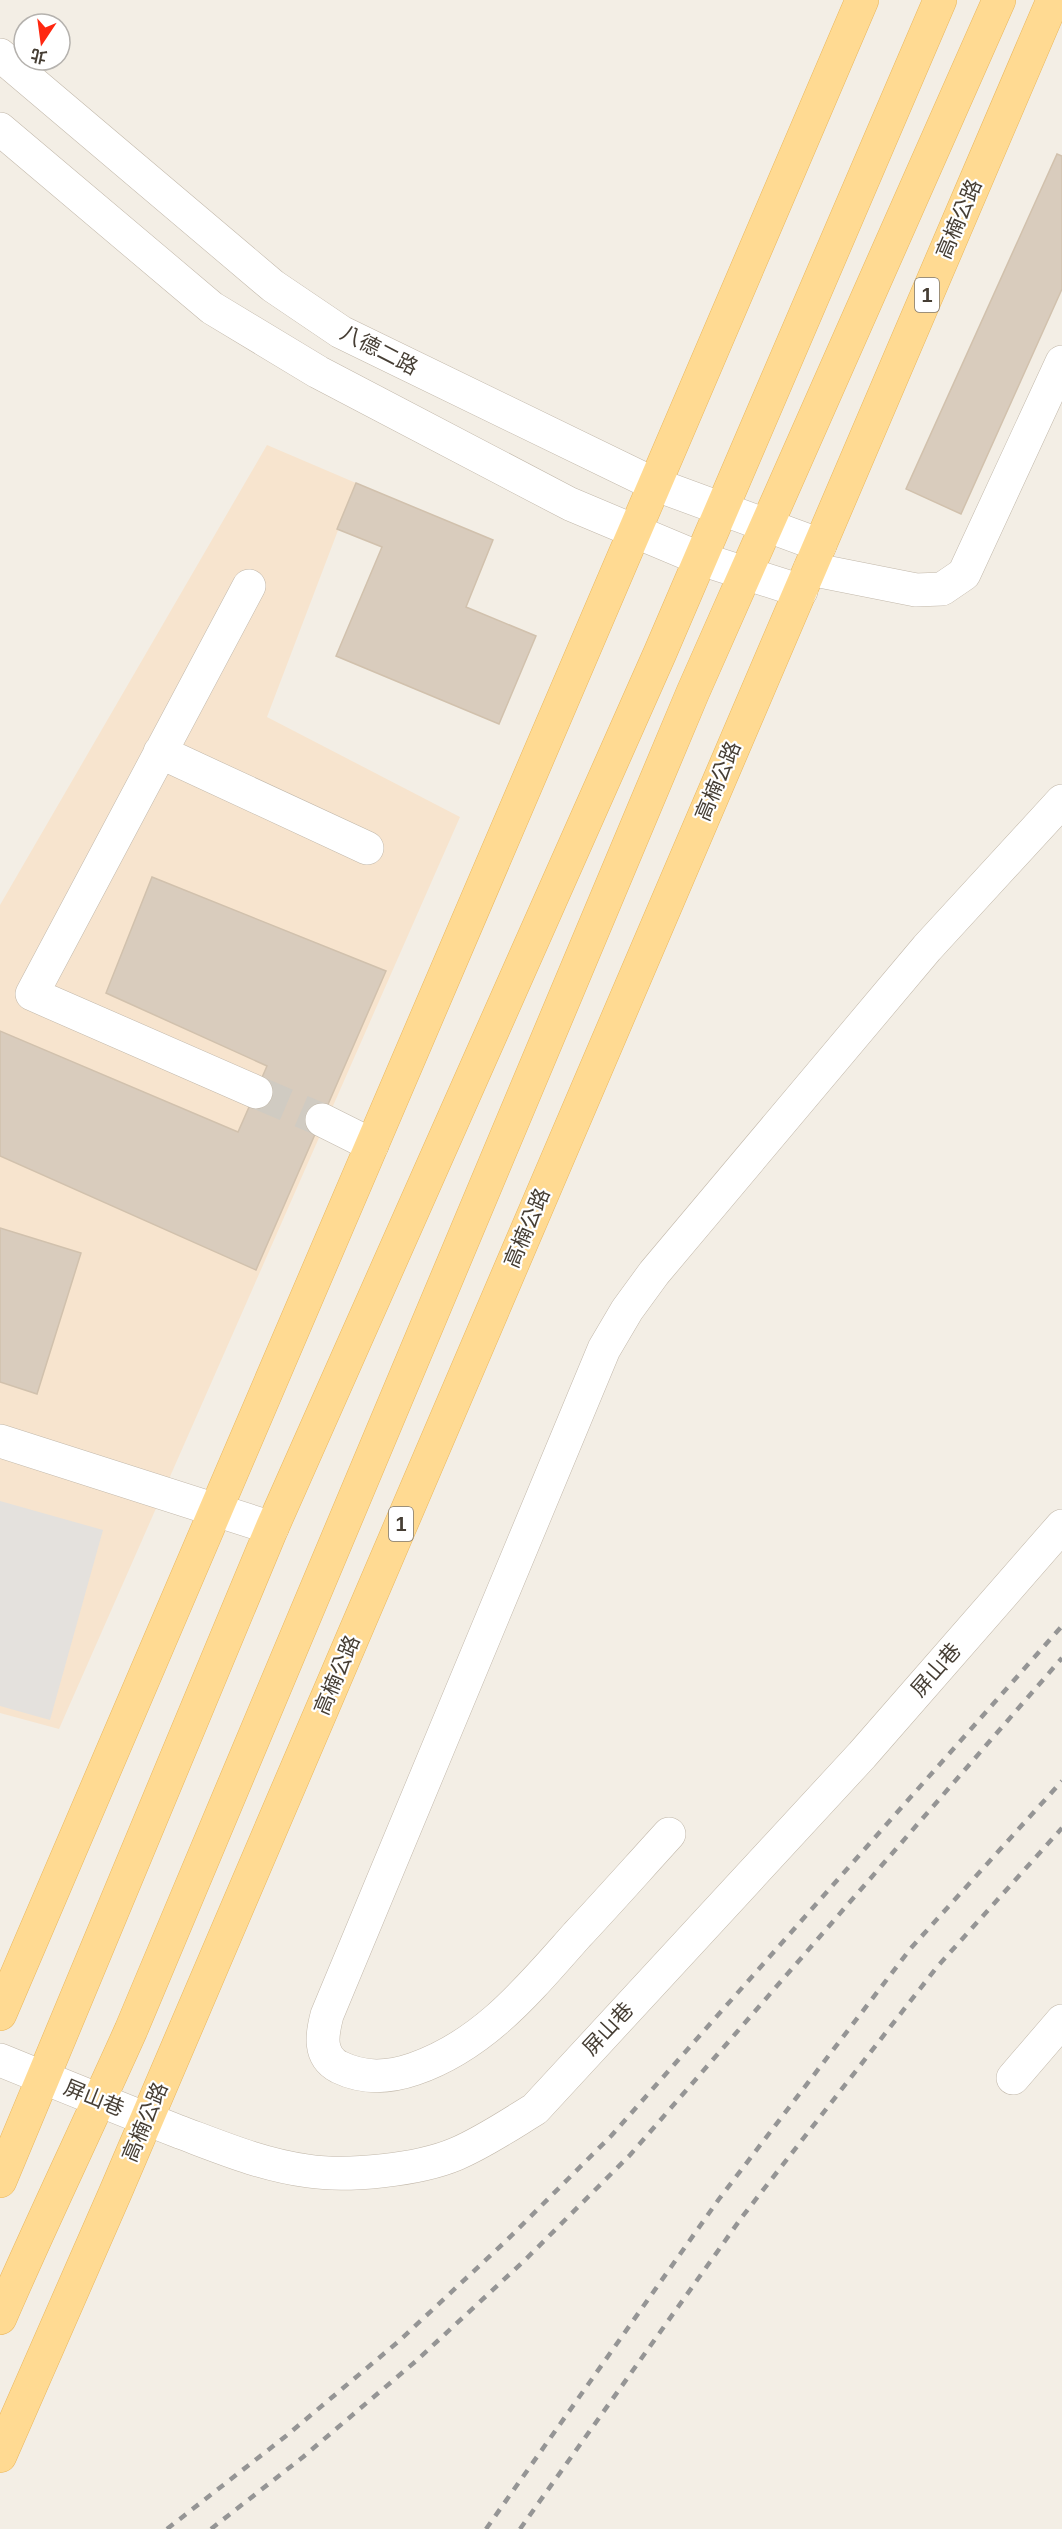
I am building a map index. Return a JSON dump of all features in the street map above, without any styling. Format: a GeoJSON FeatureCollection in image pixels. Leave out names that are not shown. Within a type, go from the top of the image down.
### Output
{"type":"FeatureCollection","features":[{"type":"Feature","properties":{"kind":"main road"},"geometry":{"type":"LineString","coordinates":[[0,2014],[862,0]]}},
{"type":"Feature","properties":{"kind":"main road"},"geometry":{"type":"LineString","coordinates":[[0,2181],[272,1528],[723,509],[940,0]]}},
{"type":"Feature","properties":{"kind":"main road"},"geometry":{"type":"LineString","coordinates":[[0,2318],[49,2205],[67,2173],[141,2008],[693,692],[999,0]]}},
{"type":"Feature","properties":{"kind":"main road","name":"高楠公路"},"geometry":{"type":"LineString","coordinates":[[0,2456],[1053,0]]}},
{"type":"Feature","properties":{"kind":"street","name":"八德二路"},"geometry":{"type":"LineString","coordinates":[[0,55],[273,286],[341,332],[654,484],[767,525],[810,568]]}},
{"type":"Feature","properties":{"kind":"street"},"geometry":{"type":"LineString","coordinates":[[0,129],[212,308],[318,372],[561,500],[701,559],[746,573],[810,568],[916,590],[942,589],[964,574],[1062,362]]}},
{"type":"Feature","properties":{"kind":"street"},"geometry":{"type":"LineString","coordinates":[[249,586],[32,994],[256,1092]]}},
{"type":"Feature","properties":{"kind":"street"},"geometry":{"type":"LineString","coordinates":[[160,752],[367,848]]}},
{"type":"Feature","properties":{"kind":"street"},"geometry":{"type":"LineString","coordinates":[[669,1834],[517,2002],[478,2037],[434,2062],[393,2076],[366,2076],[347,2071],[332,2063],[324,2051],[322,2034],[327,2015],[600,1360],[627,1310],[654,1273],[927,948],[1062,801]]}},
{"type":"Feature","properties":{"kind":"street"},"geometry":{"type":"LineString","coordinates":[[322,1120],[372,1145]]}},
{"type":"Feature","properties":{"kind":"street"},"geometry":{"type":"LineString","coordinates":[[0,1441],[272,1528]]}},
{"type":"Feature","properties":{"kind":"street","name":"屏山巷"},"geometry":{"type":"LineString","coordinates":[[0,2060],[146,2119],[268,2163],[309,2172],[357,2172],[405,2168],[455,2155],[535,2109],[862,1755],[1062,1526]]}},
{"type":"Feature","properties":{"kind":"street"},"geometry":{"type":"LineString","coordinates":[[1013,2078],[1062,2021]]}},
{"type":"Feature","properties":{"kind":"shaded area"},"geometry":{"type":"Polygon","coordinates":[[[267,445],[356,483],[267,717],[460,817],[59,1729],[0,1713],[0,905],[267,445]]]}},
{"type":"Feature","properties":{"kind":"shaded area"},"geometry":{"type":"Polygon","coordinates":[[[0,1501],[103,1530],[50,1720],[0,1706],[0,1501]]]}},
{"type":"Feature","properties":{"kind":"building"},"geometry":{"type":"Polygon","coordinates":[[[1057,154],[1062,156],[1062,289],[961,514],[906,489],[1057,154]]]}},
{"type":"Feature","properties":{"kind":"building"},"geometry":{"type":"Polygon","coordinates":[[[356,483],[493,540],[466,607],[536,636],[499,724],[336,656],[382,547],[337,529],[356,483]]]}},
{"type":"Feature","properties":{"kind":"building"},"geometry":{"type":"Polygon","coordinates":[[[152,877],[386,971],[256,1270],[0,1156],[0,1031],[238,1132],[267,1066],[106,993],[152,877]]]}},
{"type":"Feature","properties":{"kind":"building"},"geometry":{"type":"Polygon","coordinates":[[[0,1228],[81,1253],[37,1394],[0,1382],[0,1228]]]}},
{"type":"Feature","properties":{"kind":"tunnel"},"geometry":{"type":"LineString","coordinates":[[256,1092],[322,1120]]}},
{"type":"Feature","properties":{"kind":"railway"},"geometry":{"type":"LineString","coordinates":[[167,2529],[286,2436],[399,2341],[506,2241],[611,2136],[1062,1626]]}},
{"type":"Feature","properties":{"kind":"railway"},"geometry":{"type":"LineString","coordinates":[[211,2529],[303,2457],[416,2361],[525,2260],[630,2155],[1062,1658]]}},
{"type":"Feature","properties":{"kind":"railway"},"geometry":{"type":"LineString","coordinates":[[486,2529],[719,2199],[911,1948],[1062,1781]]}},
{"type":"Feature","properties":{"kind":"railway"},"geometry":{"type":"LineString","coordinates":[[520,2529],[742,2217],[937,1967],[1062,1828]]}}]}
